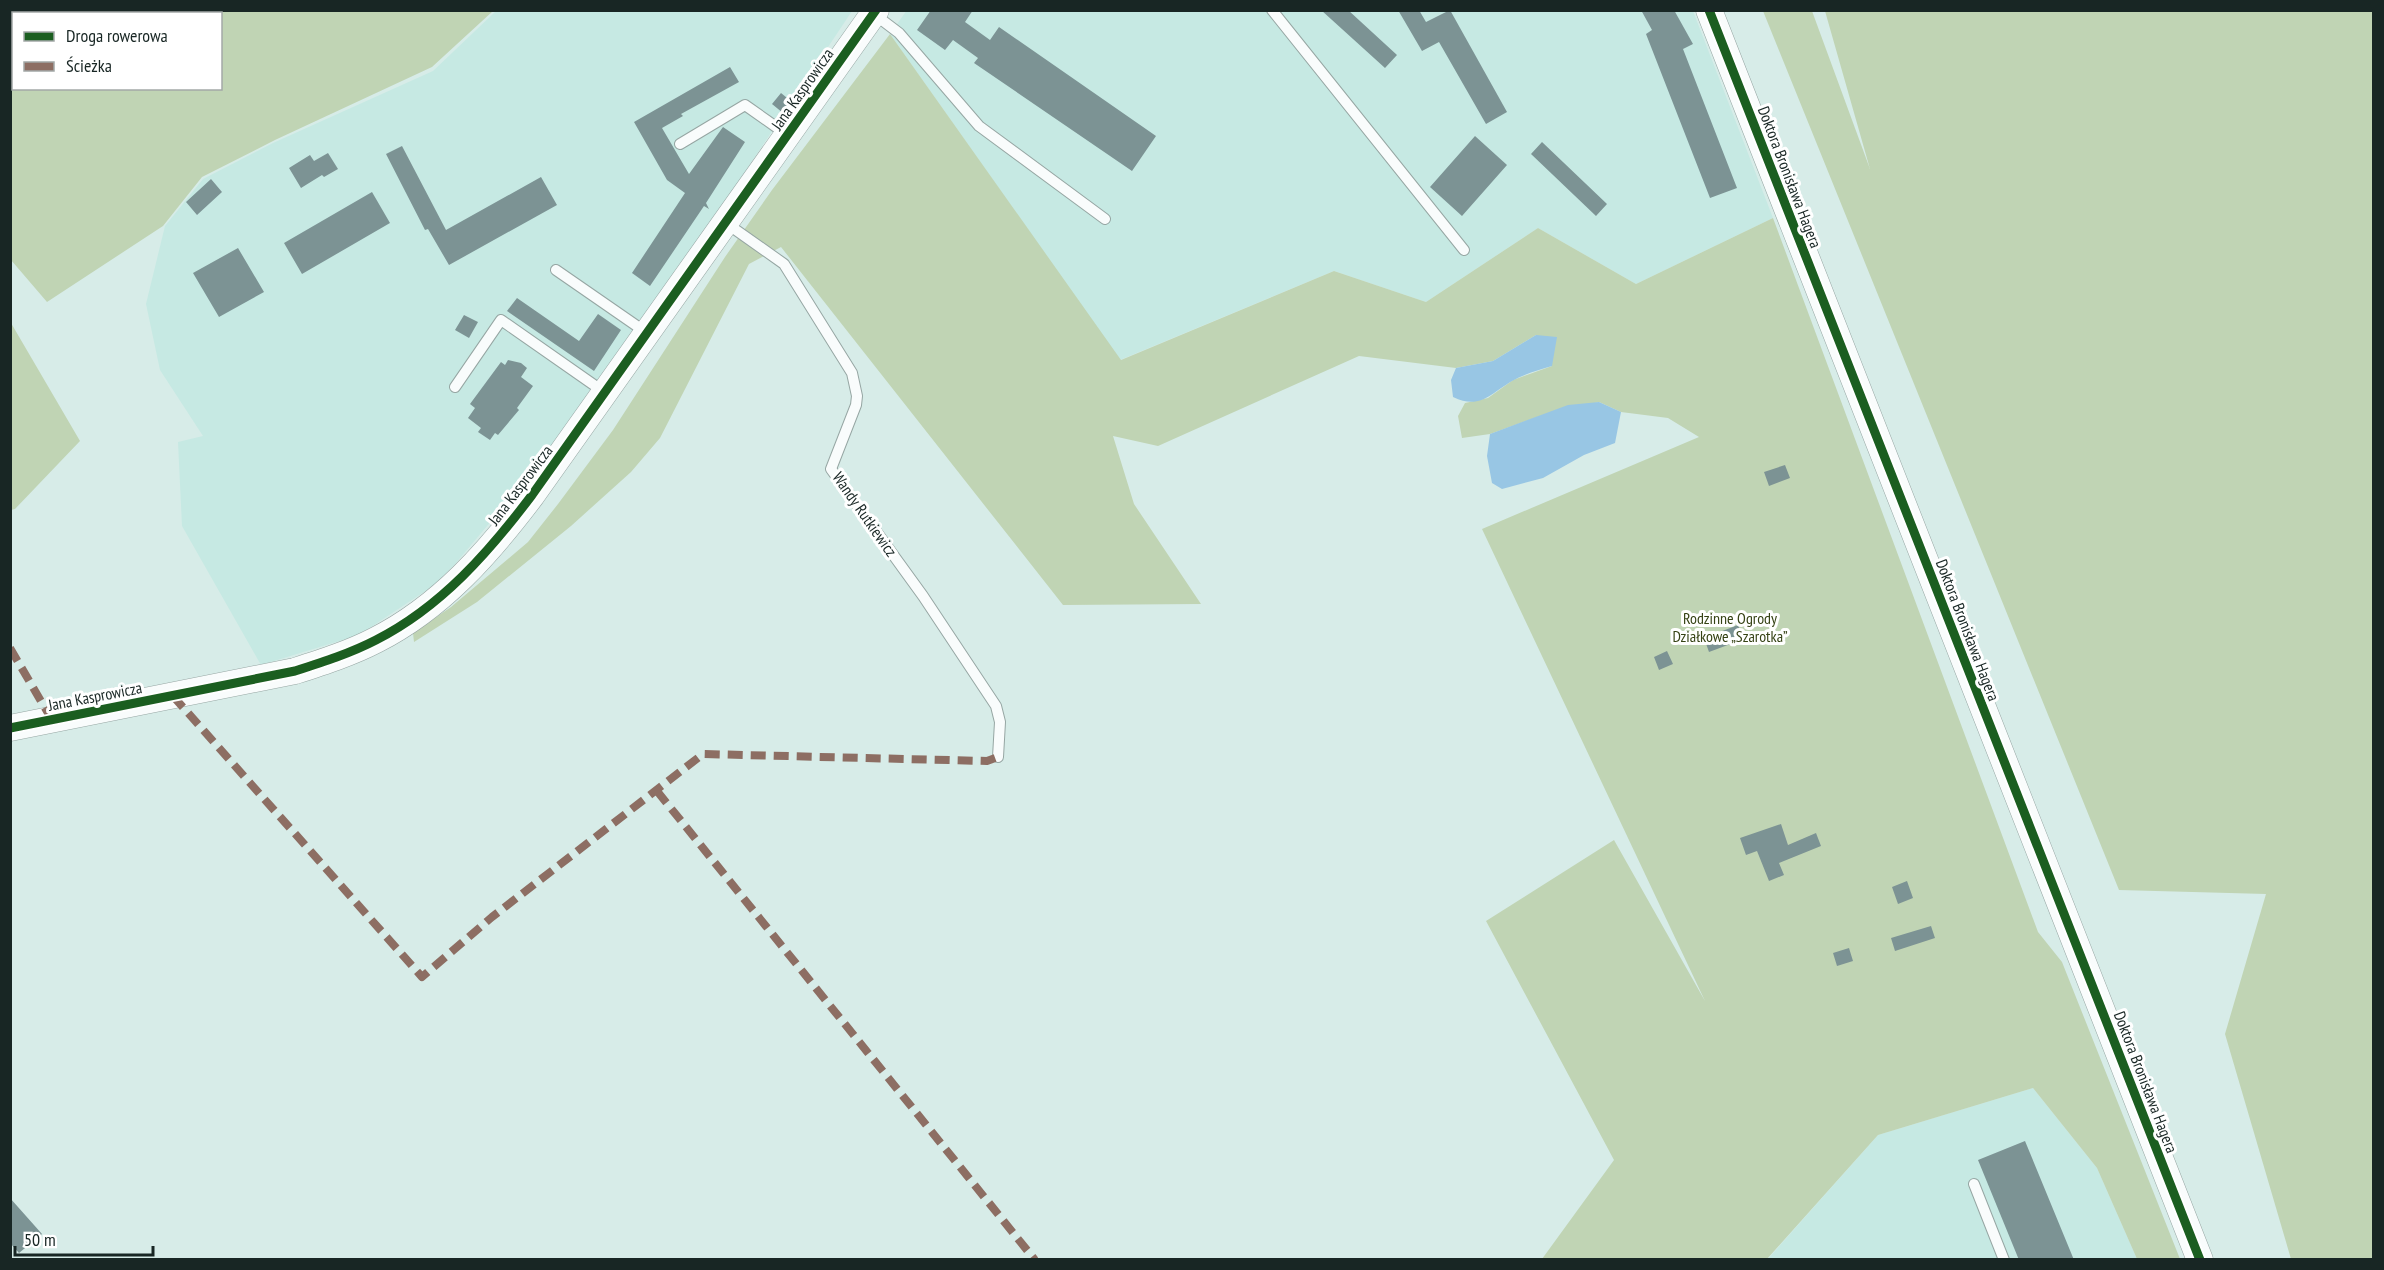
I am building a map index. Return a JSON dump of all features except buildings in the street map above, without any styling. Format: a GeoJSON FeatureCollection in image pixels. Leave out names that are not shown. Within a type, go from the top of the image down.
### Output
{"type":"FeatureCollection","features":[{"type":"Feature","properties":{"kind":"street","name":"Doktora Bronisława Hagera"},"geometry":{"type":"LineString","coordinates":[[1709,10],[2200,1260]]}},
{"type":"Feature","properties":{"kind":"street","name":"Jana Kasprowicza"},"geometry":{"type":"LineString","coordinates":[[10,728],[295,671],[376,640],[438,600],[473,568],[532,495],[875,12]]}},
{"type":"Feature","properties":{"kind":"lane"},"geometry":{"type":"LineString","coordinates":[[1272,10],[1464,250]]}},
{"type":"Feature","properties":{"kind":"lane"},"geometry":{"type":"LineString","coordinates":[[875,12],[899,33],[979,126],[1105,219]]}},
{"type":"Feature","properties":{"kind":"lane"},"geometry":{"type":"LineString","coordinates":[[680,144],[744,105],[779,129],[789,133]]}},
{"type":"Feature","properties":{"kind":"lane","name":"Wandy Rutkiewicz"},"geometry":{"type":"LineString","coordinates":[[726,223],[784,264],[852,373],[857,396],[856,405],[831,469],[923,596],[996,706],[1000,722],[998,757]]}},
{"type":"Feature","properties":{"kind":"lane"},"geometry":{"type":"LineString","coordinates":[[556,270],[647,333]]}},
{"type":"Feature","properties":{"kind":"lane"},"geometry":{"type":"LineString","coordinates":[[455,387],[501,320],[605,393]]}},
{"type":"Feature","properties":{"kind":"lane"},"geometry":{"type":"LineString","coordinates":[[1974,1184],[2004,1260]]}},
{"type":"Feature","properties":{"kind":"shaded area"},"geometry":{"type":"Polygon","coordinates":[[[907,10],[1693,11],[1773,218],[1636,284],[1538,228],[1426,302],[1334,271],[1120,360],[890,34],[907,10]]]}},
{"type":"Feature","properties":{"kind":"shaded area"},"geometry":{"type":"Polygon","coordinates":[[[496,11],[852,11],[593,400],[526,475],[455,564],[433,586],[359,635],[261,665],[182,526],[178,442],[203,436],[160,370],[146,304],[165,226],[203,179],[273,143],[433,71],[496,11]]]}},
{"type":"Feature","properties":{"kind":"shaded area"},"geometry":{"type":"Polygon","coordinates":[[[2033,1088],[2097,1168],[2137,1259],[1767,1260],[1878,1135],[2033,1088]]]}},
{"type":"Feature","properties":{"kind":"green space"},"geometry":{"type":"Polygon","coordinates":[[[11,10],[493,11],[432,67],[275,140],[202,177],[163,226],[47,302],[11,260],[11,10]]]}},
{"type":"Feature","properties":{"kind":"green space"},"geometry":{"type":"Polygon","coordinates":[[[1763,11],[1812,11],[1870,169],[1825,11],[2373,11],[2373,1259],[2291,1259],[2225,1034],[2266,894],[2119,890],[1763,11]]]}},
{"type":"Feature","properties":{"kind":"green space","name":"Rodzinne Ogrody Działkowe „Szarotka”"},"geometry":{"type":"Polygon","coordinates":[[[890,34],[1121,360],[1334,271],[1426,302],[1538,228],[1636,284],[1773,218],[2038,932],[2062,962],[2180,1259],[2137,1259],[2097,1168],[2033,1088],[1878,1135],[1767,1259],[1542,1259],[1614,1160],[1486,921],[1614,840],[1705,1001],[1482,529],[1699,437],[1668,418],[1621,412],[1599,402],[1543,415],[1490,434],[1462,438],[1458,416],[1465,403],[1488,398],[1513,380],[1552,366],[1536,335],[1493,361],[1456,368],[1359,356],[1158,446],[1113,436],[1134,504],[1201,604],[1063,605],[781,247],[749,264],[660,438],[631,472],[571,526],[477,602],[414,642],[413,633],[451,607],[528,542],[558,504],[613,430],[725,257],[772,190],[890,34]]]}},
{"type":"Feature","properties":{"kind":"green space"},"geometry":{"type":"Polygon","coordinates":[[[11,323],[80,441],[15,509],[11,510],[11,323]]]}},
{"type":"Feature","properties":{"kind":"water"},"geometry":{"type":"Polygon","coordinates":[[[1536,335],[1557,337],[1552,366],[1517,379],[1478,401],[1462,401],[1453,397],[1451,380],[1456,368],[1493,361],[1536,335]]]}},
{"type":"Feature","properties":{"kind":"water"},"geometry":{"type":"Polygon","coordinates":[[[1599,402],[1621,412],[1615,443],[1584,455],[1543,478],[1502,489],[1492,483],[1487,456],[1490,434],[1568,405],[1599,402]]]}},
{"type":"Feature","properties":{"kind":"marked path"},"geometry":{"type":"LineString","coordinates":[[10,648],[52,720]]}},
{"type":"Feature","properties":{"kind":"marked path"},"geometry":{"type":"LineString","coordinates":[[173,696],[422,977],[492,917],[703,754],[987,761],[998,757]]}},
{"type":"Feature","properties":{"kind":"marked path"},"geometry":{"type":"LineString","coordinates":[[657,791],[1035,1260]]}},
{"type":"Feature","properties":{"kind":"cycle path"},"geometry":{"type":"LineString","coordinates":[[10,728],[295,671],[376,640],[400,627],[443,595],[499,537],[532,495],[876,10]]}},
{"type":"Feature","properties":{"kind":"cycle path"},"geometry":{"type":"LineString","coordinates":[[1709,10],[2200,1260]]}}]}
